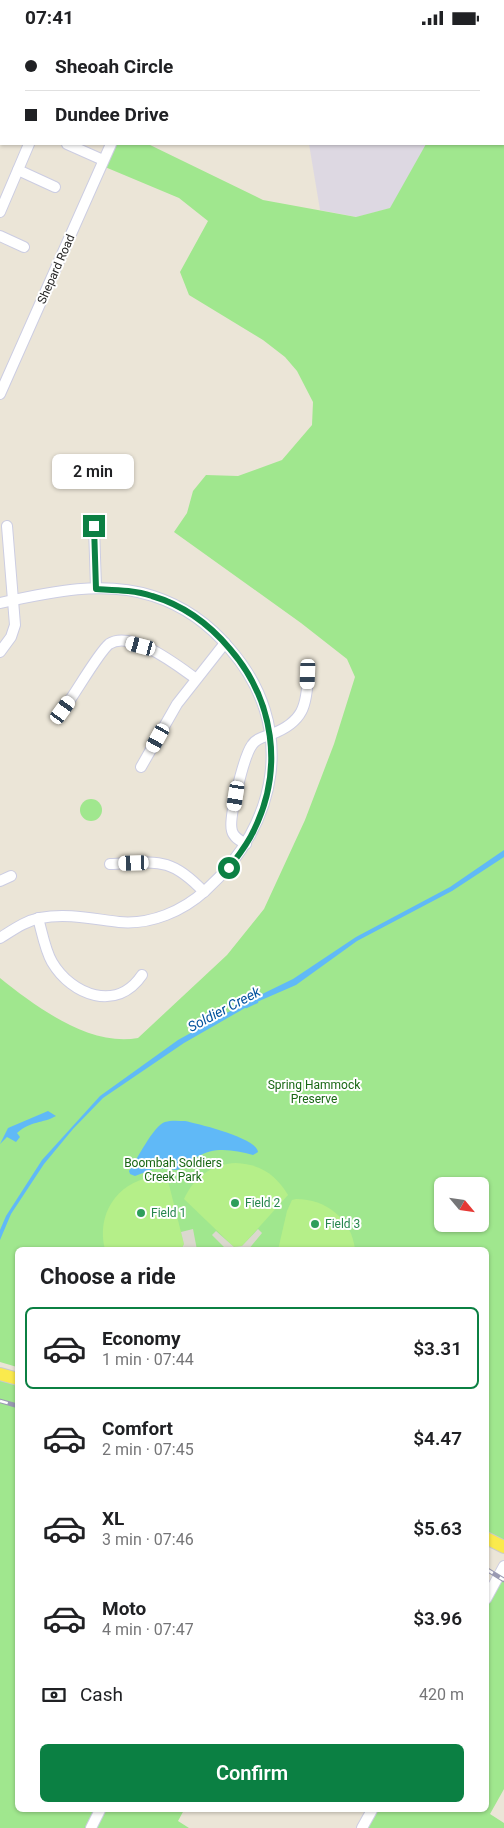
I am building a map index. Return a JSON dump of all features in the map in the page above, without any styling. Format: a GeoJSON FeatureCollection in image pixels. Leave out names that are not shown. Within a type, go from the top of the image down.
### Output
{"type":"FeatureCollection","features":[{"type":"Feature","properties":{"kind":"main road"},"geometry":{"type":"LineString","coordinates":[[0,1374],[15,1378]]}},
{"type":"Feature","properties":{"kind":"main road"},"geometry":{"type":"LineString","coordinates":[[489,1540],[504,1547]]}},
{"type":"Feature","properties":{"kind":"street"},"geometry":{"type":"LineString","coordinates":[[0,212],[30,145]]}},
{"type":"Feature","properties":{"kind":"street"},"geometry":{"type":"LineString","coordinates":[[69,145],[103,160]]}},
{"type":"Feature","properties":{"kind":"street","name":"Shepard Road"},"geometry":{"type":"LineString","coordinates":[[0,394],[110,145]]}},
{"type":"Feature","properties":{"kind":"street"},"geometry":{"type":"LineString","coordinates":[[18,171],[55,187]]}},
{"type":"Feature","properties":{"kind":"street"},"geometry":{"type":"LineString","coordinates":[[0,236],[24,247]]}},
{"type":"Feature","properties":{"kind":"street"},"geometry":{"type":"LineString","coordinates":[[0,652],[11,637],[15,625],[7,526]]}},
{"type":"Feature","properties":{"kind":"street"},"geometry":{"type":"LineString","coordinates":[[94,526],[96,589]]}},
{"type":"Feature","properties":{"kind":"street"},"geometry":{"type":"LineString","coordinates":[[0,603],[50,591],[96,589],[129,591],[167,601],[200,620],[242,662],[261,697],[271,735],[271,772],[263,806],[254,832],[229,868],[204,892],[181,909],[145,920],[122,922],[72,915],[38,918],[21,924],[0,938]]}},
{"type":"Feature","properties":{"kind":"street"},"geometry":{"type":"LineString","coordinates":[[0,609],[14,600]]}},
{"type":"Feature","properties":{"kind":"street"},"geometry":{"type":"LineString","coordinates":[[63,710],[103,651],[116,641],[127,642],[154,651],[195,678]]}},
{"type":"Feature","properties":{"kind":"street"},"geometry":{"type":"LineString","coordinates":[[141,767],[176,704],[225,643]]}},
{"type":"Feature","properties":{"kind":"street"},"geometry":{"type":"LineString","coordinates":[[246,844],[235,836],[231,827],[239,780],[253,743],[290,726],[296,720],[306,700],[308,674]]}},
{"type":"Feature","properties":{"kind":"street"},"geometry":{"type":"LineString","coordinates":[[110,865],[150,863],[169,865],[180,869],[204,892]]}},
{"type":"Feature","properties":{"kind":"street"},"geometry":{"type":"LineString","coordinates":[[0,881],[11,876]]}},
{"type":"Feature","properties":{"kind":"street"},"geometry":{"type":"LineString","coordinates":[[38,918],[50,960],[58,972],[81,991],[108,997],[120,995],[131,989],[142,975]]}},
{"type":"Feature","properties":{"kind":"street"},"geometry":{"type":"LineString","coordinates":[[489,1594],[504,1566]]}},
{"type":"Feature","properties":{"kind":"street"},"geometry":{"type":"LineString","coordinates":[[90,1828],[99,1812]]}},
{"type":"Feature","properties":{"kind":"street"},"geometry":{"type":"LineString","coordinates":[[362,1828],[371,1812]]}},
{"type":"Feature","properties":{"kind":"shaded area"},"geometry":{"type":"Polygon","coordinates":[[[309,145],[430,145],[391,208],[357,217],[320,210],[309,145]]]}},
{"type":"Feature","properties":{"kind":"shaded area"},"geometry":{"type":"Polygon","coordinates":[[[193,1229],[196,1247],[182,1247],[184,1244],[181,1232],[193,1229]]]}},
{"type":"Feature","properties":{"kind":"shaded area"},"geometry":{"type":"Polygon","coordinates":[[[258,1229],[262,1233],[250,1247],[234,1247],[242,1246],[258,1229]]]}},
{"type":"Feature","properties":{"kind":"shaded area"},"geometry":{"type":"Polygon","coordinates":[[[216,1231],[234,1247],[224,1247],[212,1235],[216,1231]]]}},
{"type":"Feature","properties":{"kind":"green space","name":"Spring Hammock Preserve"},"geometry":{"type":"Polygon","coordinates":[[[115,145],[150,145],[263,200],[356,217],[390,208],[425,145],[504,145],[504,1543],[489,1535],[489,1247],[15,1247],[15,1366],[0,1362],[0,978],[47,1012],[83,1031],[101,1037],[138,1038],[227,955],[264,909],[305,820],[334,744],[355,677],[347,659],[301,623],[174,532],[187,513],[193,491],[206,475],[238,476],[282,460],[312,425],[313,402],[297,371],[285,357],[263,340],[189,295],[180,272],[208,221],[179,198],[105,167],[115,145]]]}},
{"type":"Feature","properties":{"kind":"green space"},"geometry":{"type":"Polygon","coordinates":[[[91,799],[101,806],[102,810],[95,820],[91,821],[81,814],[80,810],[87,800],[91,799]]]}},
{"type":"Feature","properties":{"kind":"green space","name":"Field 2"},"geometry":{"type":"Polygon","coordinates":[[[236,1163],[260,1168],[273,1176],[288,1195],[242,1246],[234,1247],[184,1199],[193,1184],[205,1173],[219,1166],[236,1163]]]}},
{"type":"Feature","properties":{"kind":"green space","name":"Field 1"},"geometry":{"type":"Polygon","coordinates":[[[152,1177],[167,1177],[184,1244],[182,1247],[105,1247],[103,1225],[106,1213],[119,1194],[139,1180],[152,1177]]]}},
{"type":"Feature","properties":{"kind":"green space","name":"Field 3"},"geometry":{"type":"Polygon","coordinates":[[[292,1200],[307,1200],[327,1207],[336,1213],[349,1229],[354,1247],[279,1247],[287,1211],[292,1200]]]}},
{"type":"Feature","properties":{"kind":"green space"},"geometry":{"type":"Polygon","coordinates":[[[0,1378],[15,1382],[15,1812],[183,1812],[178,1821],[189,1828],[0,1828],[0,1378]]]}},
{"type":"Feature","properties":{"kind":"green space"},"geometry":{"type":"Polygon","coordinates":[[[504,1566],[504,1789],[490,1814],[504,1823],[504,1828],[363,1828],[372,1812],[489,1812],[489,1594],[504,1566]]]}},
{"type":"Feature","properties":{"kind":"water"},"geometry":{"type":"Polygon","coordinates":[[[504,850],[504,857],[452,891],[357,941],[296,985],[252,1004],[184,1043],[103,1098],[73,1129],[44,1164],[11,1214],[0,1240],[0,1230],[6,1216],[42,1160],[100,1096],[178,1040],[252,999],[293,979],[356,937],[450,887],[504,850]]]}},
{"type":"Feature","properties":{"kind":"water"},"geometry":{"type":"Polygon","coordinates":[[[48,1111],[56,1116],[22,1129],[17,1133],[20,1137],[16,1142],[7,1137],[0,1144],[8,1128],[48,1111]]]}},
{"type":"Feature","properties":{"kind":"water"},"geometry":{"type":"Polygon","coordinates":[[[170,1121],[185,1121],[214,1128],[238,1137],[255,1147],[258,1152],[253,1155],[232,1151],[211,1151],[197,1157],[177,1170],[156,1168],[135,1176],[130,1174],[129,1171],[160,1125],[170,1121]]]}},
{"type":"Feature","properties":{"kind":"waterway","name":"Soldier Creek"},"geometry":{"type":"LineString","coordinates":[[246,1007],[257,1002]]}},
{"type":"Feature","properties":{"kind":"railway"},"geometry":{"type":"LineString","coordinates":[[0,1401],[15,1405]]}},
{"type":"Feature","properties":{"kind":"railway"},"geometry":{"type":"LineString","coordinates":[[489,1571],[504,1580]]}},
{"type":"Feature","properties":{"kind":"place","name":"Field 2"},"geometry":{"type":"Point","coordinates":[235,1203]}},
{"type":"Feature","properties":{"kind":"place","name":"Field 1"},"geometry":{"type":"Point","coordinates":[141,1213]}},
{"type":"Feature","properties":{"kind":"place","name":"Field 3"},"geometry":{"type":"Point","coordinates":[315,1224]}},
{"type":"Feature","properties":{"kind":"route"},"geometry":{"type":"LineString","coordinates":[[94,526],[96,589],[129,591],[152,596],[167,601],[200,620],[213,629],[242,662],[261,697],[271,735],[271,772],[261,815],[254,832],[229,868]]}},
{"type":"Feature","properties":{"kind":"park label","name":"Boombah Soldiers Creek Park"},"geometry":{"type":"Point","coordinates":[173,1170]}}]}
